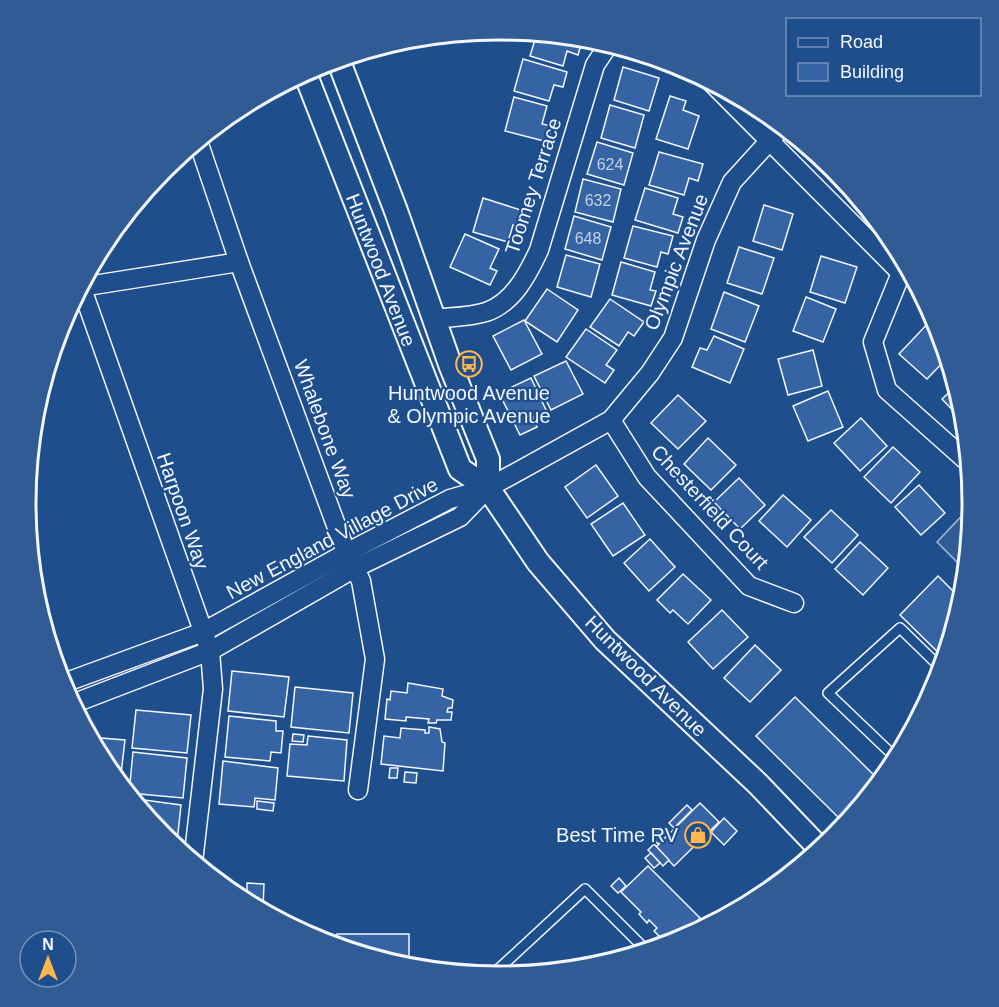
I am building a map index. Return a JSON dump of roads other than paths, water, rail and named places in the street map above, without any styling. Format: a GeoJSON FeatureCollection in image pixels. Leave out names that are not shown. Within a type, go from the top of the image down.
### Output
{"type":"FeatureCollection","features":[{"type":"Feature","properties":{"kind":"street","name":"Toomey Terrace"},"geometry":{"type":"LineString","coordinates":[[434,319],[484,313],[504,302],[527,276],[539,250],[595,65],[603,52]]}},
{"type":"Feature","properties":{"kind":"street","name":"Huntwood Avenue"},"geometry":{"type":"LineString","coordinates":[[341,68],[396,211],[451,367],[488,459],[488,488]]}},
{"type":"Feature","properties":{"kind":"street","name":"Huntwood Avenue"},"geometry":{"type":"LineString","coordinates":[[308,81],[460,469],[488,488],[538,562],[605,640],[758,784],[814,844]]}},
{"type":"Feature","properties":{"kind":"street"},"geometry":{"type":"LineString","coordinates":[[731,102],[894,260]]}},
{"type":"Feature","properties":{"kind":"street","name":"Olympic Avenue"},"geometry":{"type":"LineString","coordinates":[[488,488],[611,420],[650,373],[673,338],[706,240],[732,182],[777,132]]}},
{"type":"Feature","properties":{"kind":"street","name":"Whalebone Way"},"geometry":{"type":"LineString","coordinates":[[201,149],[239,262],[343,544],[361,581],[375,659],[358,790]]}},
{"type":"Feature","properties":{"kind":"street"},"geometry":{"type":"LineString","coordinates":[[91,284],[239,262]]}},
{"type":"Feature","properties":{"kind":"street"},"geometry":{"type":"LineString","coordinates":[[902,274],[873,342],[887,390],[960,455]]}},
{"type":"Feature","properties":{"kind":"street","name":"Harpoon Way"},"geometry":{"type":"LineString","coordinates":[[85,297],[210,651],[213,689],[194,852]]}},
{"type":"Feature","properties":{"kind":"street","name":"Chesterfield Court"},"geometry":{"type":"LineString","coordinates":[[611,420],[647,477],[749,586],[794,603]]}},
{"type":"Feature","properties":{"kind":"street","name":"New England Village Drive"},"geometry":{"type":"LineString","coordinates":[[71,680],[203,632],[352,560],[460,518],[488,488]]}},
{"type":"Feature","properties":{"kind":"street","name":"New England Village Drive"},"geometry":{"type":"LineString","coordinates":[[80,701],[210,651],[352,560]]}},
{"type":"Feature","properties":{"kind":"lane"},"geometry":{"type":"LineString","coordinates":[[890,752],[828,693],[900,628],[935,662]]}},
{"type":"Feature","properties":{"kind":"lane"},"geometry":{"type":"LineString","coordinates":[[501,967],[585,889],[640,944]]}},
{"type":"Feature","properties":{"kind":"place","name":"Huntwood Avenue & Olympic Avenue"},"geometry":{"type":"Point","coordinates":[469,364]}},
{"type":"Feature","properties":{"kind":"place","name":"Best Time RV"},"geometry":{"type":"Point","coordinates":[698,835]}}]}
